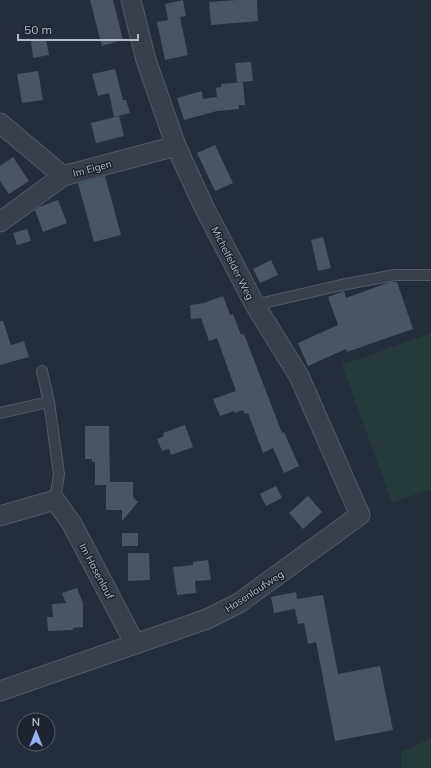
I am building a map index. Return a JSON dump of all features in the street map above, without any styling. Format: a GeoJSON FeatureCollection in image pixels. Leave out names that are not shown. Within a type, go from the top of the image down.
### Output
{"type":"FeatureCollection","features":[{"type":"Feature","properties":{"kind":"street","name":"Michelfelder Weg"},"geometry":{"type":"LineString","coordinates":[[131,0],[146,60],[176,146],[204,207],[255,305],[299,376],[360,515]]}},
{"type":"Feature","properties":{"kind":"street","name":"Im Eigen"},"geometry":{"type":"LineString","coordinates":[[0,124],[63,176],[176,146]]}},
{"type":"Feature","properties":{"kind":"street"},"geometry":{"type":"LineString","coordinates":[[0,222],[63,176]]}},
{"type":"Feature","properties":{"kind":"street"},"geometry":{"type":"LineString","coordinates":[[0,516],[55,500]]}},
{"type":"Feature","properties":{"kind":"street","name":"Im Hasenlauf"},"geometry":{"type":"LineString","coordinates":[[55,500],[72,524],[135,644]]}},
{"type":"Feature","properties":{"kind":"street","name":"Hasenlaufweg"},"geometry":{"type":"LineString","coordinates":[[0,691],[207,619],[239,603],[360,515]]}},
{"type":"Feature","properties":{"kind":"lane"},"geometry":{"type":"LineString","coordinates":[[255,305],[341,285],[396,275],[431,275]]}},
{"type":"Feature","properties":{"kind":"lane"},"geometry":{"type":"LineString","coordinates":[[42,371],[49,402],[59,474],[55,500]]}},
{"type":"Feature","properties":{"kind":"lane"},"geometry":{"type":"LineString","coordinates":[[0,413],[49,402]]}},
{"type":"Feature","properties":{"kind":"shaded area"},"geometry":{"type":"Polygon","coordinates":[[[431,333],[431,489],[392,503],[342,365],[431,333]]]}},
{"type":"Feature","properties":{"kind":"shaded area"},"geometry":{"type":"Polygon","coordinates":[[[431,738],[431,768],[401,768],[401,752],[431,738]]]}},
{"type":"Feature","properties":{"kind":"building"},"geometry":{"type":"Polygon","coordinates":[[[90,0],[113,0],[123,40],[102,46],[90,0]]]}},
{"type":"Feature","properties":{"kind":"building"},"geometry":{"type":"Polygon","coordinates":[[[183,0],[186,16],[180,17],[188,55],[165,60],[157,22],[168,20],[165,4],[183,0]]]}},
{"type":"Feature","properties":{"kind":"building"},"geometry":{"type":"Polygon","coordinates":[[[257,0],[258,21],[211,25],[209,2],[257,0]]]}},
{"type":"Feature","properties":{"kind":"building"},"geometry":{"type":"Polygon","coordinates":[[[46,39],[49,55],[33,58],[31,41],[46,39]]]}},
{"type":"Feature","properties":{"kind":"building"},"geometry":{"type":"Polygon","coordinates":[[[251,62],[253,81],[237,82],[235,63],[251,62]]]}},
{"type":"Feature","properties":{"kind":"building"},"geometry":{"type":"Polygon","coordinates":[[[115,69],[123,100],[126,100],[130,113],[114,117],[109,93],[98,96],[92,74],[115,69]]]}},
{"type":"Feature","properties":{"kind":"building"},"geometry":{"type":"Polygon","coordinates":[[[38,71],[43,100],[22,103],[17,74],[38,71]]]}},
{"type":"Feature","properties":{"kind":"building"},"geometry":{"type":"Polygon","coordinates":[[[243,82],[245,105],[239,105],[239,109],[217,111],[184,120],[177,98],[202,91],[203,99],[217,97],[216,88],[221,87],[221,84],[243,82]]]}},
{"type":"Feature","properties":{"kind":"building"},"geometry":{"type":"Polygon","coordinates":[[[119,116],[124,136],[96,143],[91,123],[119,116]]]}},
{"type":"Feature","properties":{"kind":"building"},"geometry":{"type":"Polygon","coordinates":[[[215,145],[233,183],[215,191],[197,153],[215,145]]]}},
{"type":"Feature","properties":{"kind":"building"},"geometry":{"type":"Polygon","coordinates":[[[13,157],[29,181],[9,194],[0,181],[0,166],[13,157]]]}},
{"type":"Feature","properties":{"kind":"building"},"geometry":{"type":"Polygon","coordinates":[[[105,176],[121,235],[94,242],[78,183],[105,176]]]}},
{"type":"Feature","properties":{"kind":"building"},"geometry":{"type":"Polygon","coordinates":[[[58,200],[67,223],[43,232],[35,210],[58,200]]]}},
{"type":"Feature","properties":{"kind":"building"},"geometry":{"type":"Polygon","coordinates":[[[27,229],[31,241],[17,245],[13,233],[27,229]]]}},
{"type":"Feature","properties":{"kind":"building"},"geometry":{"type":"Polygon","coordinates":[[[323,237],[331,268],[318,271],[311,240],[323,237]]]}},
{"type":"Feature","properties":{"kind":"building"},"geometry":{"type":"Polygon","coordinates":[[[271,260],[278,275],[260,283],[253,269],[271,260]]]}},
{"type":"Feature","properties":{"kind":"building"},"geometry":{"type":"Polygon","coordinates":[[[390,282],[397,282],[413,329],[347,352],[346,349],[308,366],[298,343],[338,325],[328,297],[344,291],[346,298],[390,282]]]}},
{"type":"Feature","properties":{"kind":"building"},"geometry":{"type":"Polygon","coordinates":[[[223,296],[230,315],[233,314],[241,335],[244,334],[282,433],[284,432],[299,466],[284,473],[273,448],[263,453],[248,413],[245,414],[243,410],[235,413],[234,411],[220,416],[213,399],[236,391],[217,338],[209,341],[201,318],[191,319],[190,305],[204,303],[223,296]]]}},
{"type":"Feature","properties":{"kind":"building"},"geometry":{"type":"Polygon","coordinates":[[[0,321],[3,321],[11,345],[24,341],[29,357],[0,365],[0,321]]]}},
{"type":"Feature","properties":{"kind":"building"},"geometry":{"type":"Polygon","coordinates":[[[185,425],[193,447],[171,455],[169,449],[162,451],[157,439],[164,436],[163,433],[185,425]]]}},
{"type":"Feature","properties":{"kind":"building"},"geometry":{"type":"Polygon","coordinates":[[[85,426],[109,426],[110,482],[133,482],[133,497],[138,502],[122,521],[122,510],[106,510],[106,485],[95,485],[95,462],[92,462],[92,459],[85,459],[85,426]]]}},
{"type":"Feature","properties":{"kind":"building"},"geometry":{"type":"Polygon","coordinates":[[[276,486],[282,498],[266,506],[260,494],[276,486]]]}},
{"type":"Feature","properties":{"kind":"building"},"geometry":{"type":"Polygon","coordinates":[[[308,496],[322,512],[303,529],[289,513],[308,496]]]}},
{"type":"Feature","properties":{"kind":"building"},"geometry":{"type":"Polygon","coordinates":[[[122,533],[138,533],[138,546],[122,546],[122,533]]]}},
{"type":"Feature","properties":{"kind":"building"},"geometry":{"type":"Polygon","coordinates":[[[128,553],[149,553],[150,580],[128,581],[128,553]]]}},
{"type":"Feature","properties":{"kind":"building"},"geometry":{"type":"Polygon","coordinates":[[[208,560],[211,580],[195,581],[196,593],[177,595],[173,567],[193,565],[193,562],[208,560]]]}},
{"type":"Feature","properties":{"kind":"building"},"geometry":{"type":"Polygon","coordinates":[[[77,588],[83,603],[83,627],[73,628],[73,630],[48,631],[47,617],[53,617],[52,604],[66,603],[62,593],[77,588]]]}},
{"type":"Feature","properties":{"kind":"building"},"geometry":{"type":"Polygon","coordinates":[[[296,592],[297,599],[323,595],[338,674],[380,666],[393,730],[335,741],[316,642],[308,644],[304,623],[298,624],[295,609],[274,613],[271,597],[296,592]]]}}]}
